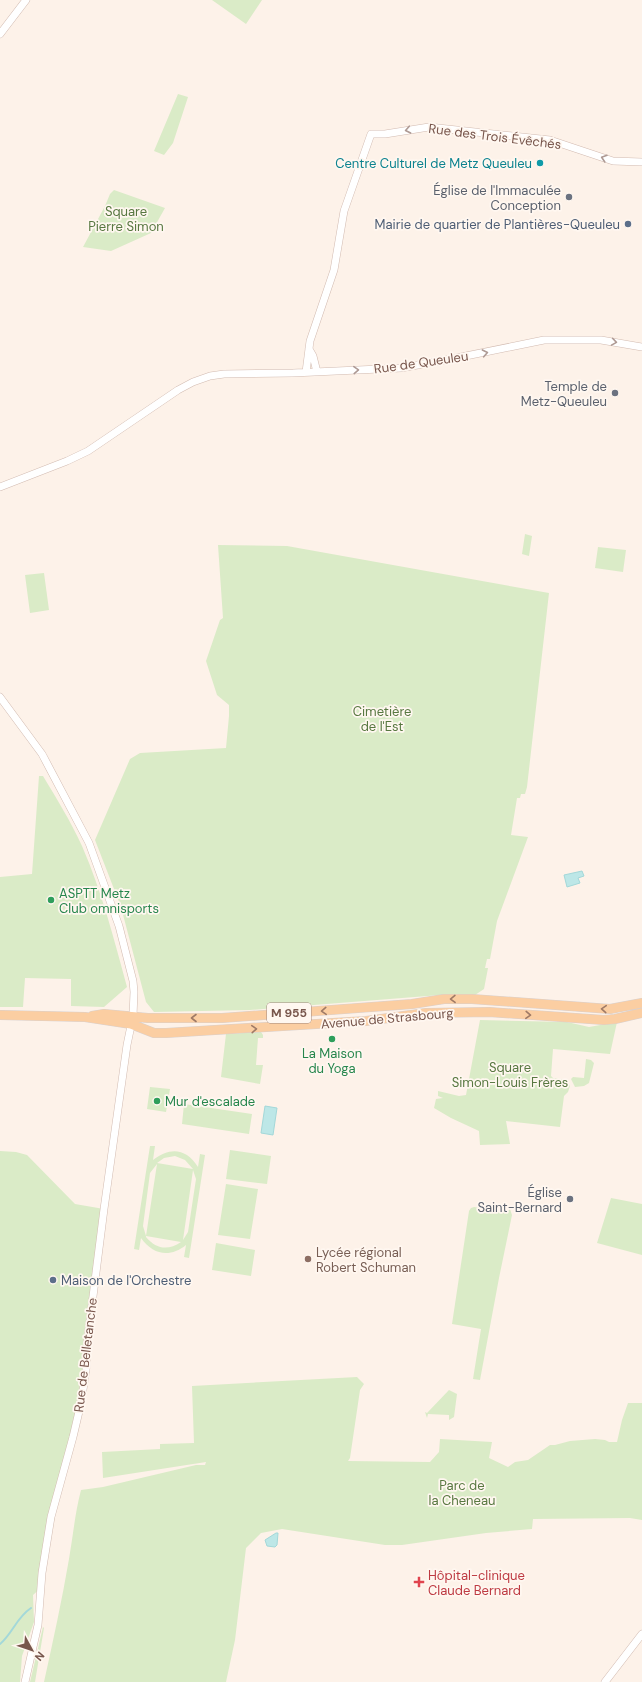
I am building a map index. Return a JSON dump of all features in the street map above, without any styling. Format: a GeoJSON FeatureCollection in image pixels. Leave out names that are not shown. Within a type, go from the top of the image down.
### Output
{"type":"FeatureCollection","features":[{"type":"Feature","properties":{"kind":"main road","name":"Avenue de Strasbourg"},"geometry":{"type":"LineString","coordinates":[[132,1020],[148,1018],[222,1018],[405,1005],[444,999],[492,1000],[610,1009],[642,1003]]}},
{"type":"Feature","properties":{"kind":"main road"},"geometry":{"type":"LineString","coordinates":[[489,1012],[492,1000]]}},
{"type":"Feature","properties":{"kind":"main road","name":"Avenue de Strasbourg"},"geometry":{"type":"LineString","coordinates":[[0,1015],[85,1017],[104,1014],[132,1020],[154,1033],[166,1033],[366,1021],[426,1013],[489,1012],[604,1020],[642,1013]]}},
{"type":"Feature","properties":{"kind":"street"},"geometry":{"type":"LineString","coordinates":[[0,34],[26,0]]}},
{"type":"Feature","properties":{"kind":"street","name":"Rue des Trois Évêchés"},"geometry":{"type":"LineString","coordinates":[[309,349],[314,325],[334,270],[344,210],[371,134],[385,134],[429,126],[550,140],[613,161],[642,162]]}},
{"type":"Feature","properties":{"kind":"street","name":"Rue de Queuleu"},"geometry":{"type":"LineString","coordinates":[[0,487],[67,461],[88,451],[178,390],[193,382],[210,376],[224,374],[318,372],[400,368],[544,340],[601,340],[642,347]]}},
{"type":"Feature","properties":{"kind":"street"},"geometry":{"type":"LineString","coordinates":[[309,349],[318,372]]}},
{"type":"Feature","properties":{"kind":"street"},"geometry":{"type":"LineString","coordinates":[[306,372],[309,349]]}},
{"type":"Feature","properties":{"kind":"street","name":"Rue de Belletanche"},"geometry":{"type":"LineString","coordinates":[[0,697],[42,754],[89,843],[108,893],[124,943],[133,981],[132,1020],[127,1045],[101,1232],[81,1403],[51,1517],[42,1572],[38,1625],[25,1682]]}},
{"type":"Feature","properties":{"kind":"street"},"geometry":{"type":"LineString","coordinates":[[605,1682],[642,1634]]}},
{"type":"Feature","properties":{"kind":"green space"},"geometry":{"type":"Polygon","coordinates":[[[212,0],[262,0],[246,24],[212,0]]]}},
{"type":"Feature","properties":{"kind":"green space"},"geometry":{"type":"Polygon","coordinates":[[[178,94],[188,97],[173,143],[164,155],[154,151],[178,94]]]}},
{"type":"Feature","properties":{"kind":"green space","name":"Square Pierre Simon"},"geometry":{"type":"Polygon","coordinates":[[[114,190],[165,208],[151,233],[111,251],[83,247],[110,194],[114,190]]]}},
{"type":"Feature","properties":{"kind":"green space"},"geometry":{"type":"Polygon","coordinates":[[[525,534],[532,536],[529,556],[522,554],[525,534]]]}},
{"type":"Feature","properties":{"kind":"green space","name":"Cimetière de l'Est"},"geometry":{"type":"Polygon","coordinates":[[[218,545],[287,546],[549,593],[527,787],[525,794],[521,794],[520,798],[517,798],[511,835],[528,837],[497,921],[490,959],[487,959],[485,968],[488,968],[484,989],[475,995],[440,995],[250,1010],[154,1012],[146,1002],[121,907],[95,840],[130,759],[140,753],[226,748],[229,705],[217,695],[206,661],[220,620],[223,618],[218,545]]]}},
{"type":"Feature","properties":{"kind":"green space"},"geometry":{"type":"Polygon","coordinates":[[[598,547],[626,550],[623,572],[595,568],[598,547]]]}},
{"type":"Feature","properties":{"kind":"green space"},"geometry":{"type":"Polygon","coordinates":[[[44,573],[49,610],[30,613],[25,575],[44,573]]]}},
{"type":"Feature","properties":{"kind":"green space","name":"ASPTT Metz Club omnisports"},"geometry":{"type":"Polygon","coordinates":[[[39,776],[43,776],[69,819],[82,846],[102,898],[112,933],[127,987],[104,1007],[71,1006],[71,979],[25,978],[23,1007],[0,1007],[0,877],[32,874],[39,776]]]}},
{"type":"Feature","properties":{"kind":"green space","name":"Square Simon-Louis Frères"},"geometry":{"type":"Polygon","coordinates":[[[480,1020],[567,1022],[589,1027],[617,1022],[610,1054],[553,1049],[551,1076],[553,1078],[567,1080],[570,1086],[568,1092],[564,1096],[560,1127],[506,1121],[510,1144],[480,1145],[479,1131],[434,1108],[436,1099],[443,1098],[438,1096],[438,1091],[459,1096],[466,1095],[480,1020]]]}},
{"type":"Feature","properties":{"kind":"green space"},"geometry":{"type":"Polygon","coordinates":[[[261,1032],[263,1038],[258,1038],[256,1065],[263,1065],[260,1084],[221,1077],[226,1034],[261,1032]]]}},
{"type":"Feature","properties":{"kind":"green space"},"geometry":{"type":"Polygon","coordinates":[[[586,1059],[591,1060],[594,1063],[589,1083],[584,1086],[575,1087],[571,1079],[573,1077],[584,1078],[586,1059]]]}},
{"type":"Feature","properties":{"kind":"green space"},"geometry":{"type":"Polygon","coordinates":[[[150,1087],[170,1089],[166,1112],[147,1109],[150,1087]]]}},
{"type":"Feature","properties":{"kind":"green space"},"geometry":{"type":"Polygon","coordinates":[[[184,1104],[252,1114],[249,1134],[182,1124],[184,1104]]]}},
{"type":"Feature","properties":{"kind":"green space"},"geometry":{"type":"Polygon","coordinates":[[[150,1146],[155,1146],[153,1160],[172,1151],[183,1153],[188,1156],[198,1167],[200,1154],[205,1155],[189,1258],[184,1257],[186,1245],[174,1252],[162,1253],[151,1248],[141,1238],[139,1250],[134,1249],[150,1146]],[[175,1156],[164,1158],[157,1163],[193,1169],[185,1160],[175,1156]],[[157,1164],[150,1173],[143,1226],[146,1236],[157,1164]],[[193,1170],[183,1240],[188,1232],[196,1179],[193,1170]],[[146,1236],[154,1244],[167,1248],[181,1242],[146,1236]]]}},
{"type":"Feature","properties":{"kind":"green space"},"geometry":{"type":"Polygon","coordinates":[[[230,1150],[271,1156],[267,1184],[226,1179],[230,1150]]]}},
{"type":"Feature","properties":{"kind":"green space"},"geometry":{"type":"Polygon","coordinates":[[[0,1151],[16,1152],[27,1155],[75,1204],[104,1209],[86,1370],[62,1477],[42,1587],[33,1595],[34,1622],[22,1656],[20,1682],[0,1682],[0,1151]]]}},
{"type":"Feature","properties":{"kind":"green space"},"geometry":{"type":"Polygon","coordinates":[[[226,1184],[258,1189],[250,1239],[218,1235],[226,1184]]]}},
{"type":"Feature","properties":{"kind":"green space"},"geometry":{"type":"Polygon","coordinates":[[[611,1198],[642,1204],[642,1255],[597,1243],[611,1198]]]}},
{"type":"Feature","properties":{"kind":"green space"},"geometry":{"type":"Polygon","coordinates":[[[474,1207],[503,1212],[510,1209],[512,1215],[480,1380],[473,1379],[481,1329],[452,1324],[469,1211],[474,1207]]]}},
{"type":"Feature","properties":{"kind":"green space"},"geometry":{"type":"Polygon","coordinates":[[[216,1243],[255,1250],[251,1276],[212,1270],[216,1243]]]}},
{"type":"Feature","properties":{"kind":"green space","name":"Parc de la Cheneau"},"geometry":{"type":"Polygon","coordinates":[[[357,1377],[364,1384],[360,1390],[350,1458],[348,1461],[430,1462],[439,1452],[440,1439],[492,1442],[489,1458],[508,1467],[515,1462],[528,1460],[550,1445],[570,1441],[595,1439],[617,1442],[628,1403],[642,1403],[642,1520],[630,1518],[533,1519],[532,1529],[486,1533],[402,1545],[385,1545],[282,1529],[261,1533],[246,1548],[235,1640],[226,1682],[44,1682],[69,1559],[81,1490],[103,1487],[196,1465],[205,1465],[206,1462],[103,1478],[102,1452],[160,1449],[160,1444],[194,1443],[192,1386],[357,1377]]]}},
{"type":"Feature","properties":{"kind":"green space"},"geometry":{"type":"Polygon","coordinates":[[[449,1390],[457,1394],[454,1417],[449,1420],[449,1415],[428,1414],[427,1418],[425,1412],[427,1413],[449,1390]]]}},
{"type":"Feature","properties":{"kind":"green space"},"geometry":{"type":"Polygon","coordinates":[[[43,1627],[35,1682],[30,1682],[43,1627]]]}},
{"type":"Feature","properties":{"kind":"water"},"geometry":{"type":"Polygon","coordinates":[[[582,871],[584,876],[578,878],[580,883],[567,887],[564,875],[582,871]]]}},
{"type":"Feature","properties":{"kind":"water"},"geometry":{"type":"Polygon","coordinates":[[[265,1106],[277,1108],[273,1135],[261,1133],[265,1106]]]}},
{"type":"Feature","properties":{"kind":"water"},"geometry":{"type":"Polygon","coordinates":[[[278,1533],[277,1545],[275,1547],[267,1546],[265,1540],[278,1533]]]}},
{"type":"Feature","properties":{"kind":"waterway"},"geometry":{"type":"LineString","coordinates":[[0,1644],[22,1616],[31,1608]]}},
{"type":"Feature","properties":{"kind":"place","name":"Centre Culturel de Metz Queuleu"},"geometry":{"type":"Point","coordinates":[540,163]}},
{"type":"Feature","properties":{"kind":"place","name":"Église de l'Immaculée Conception"},"geometry":{"type":"Point","coordinates":[569,197]}},
{"type":"Feature","properties":{"kind":"place","name":"Mairie de quartier de Plantières-Queuleu"},"geometry":{"type":"Point","coordinates":[628,224]}},
{"type":"Feature","properties":{"kind":"place","name":"Temple de Metz-Queuleu"},"geometry":{"type":"Point","coordinates":[615,393]}},
{"type":"Feature","properties":{"kind":"place","name":"ASPTT Metz Club omnisports"},"geometry":{"type":"Point","coordinates":[51,900]}},
{"type":"Feature","properties":{"kind":"place","name":"La Maison du Yoga"},"geometry":{"type":"Point","coordinates":[332,1039]}},
{"type":"Feature","properties":{"kind":"place","name":"Mur d'escalade"},"geometry":{"type":"Point","coordinates":[157,1101]}},
{"type":"Feature","properties":{"kind":"place","name":"Église Saint-Bernard"},"geometry":{"type":"Point","coordinates":[570,1199]}},
{"type":"Feature","properties":{"kind":"place","name":"Lycée régional Robert Schuman"},"geometry":{"type":"Point","coordinates":[308,1259]}},
{"type":"Feature","properties":{"kind":"place","name":"Maison de l'Orchestre"},"geometry":{"type":"Point","coordinates":[53,1280]}},
{"type":"Feature","properties":{"kind":"place","name":"Hôpital-clinique Claude Bernard"},"geometry":{"type":"Point","coordinates":[419,1582]}}]}
